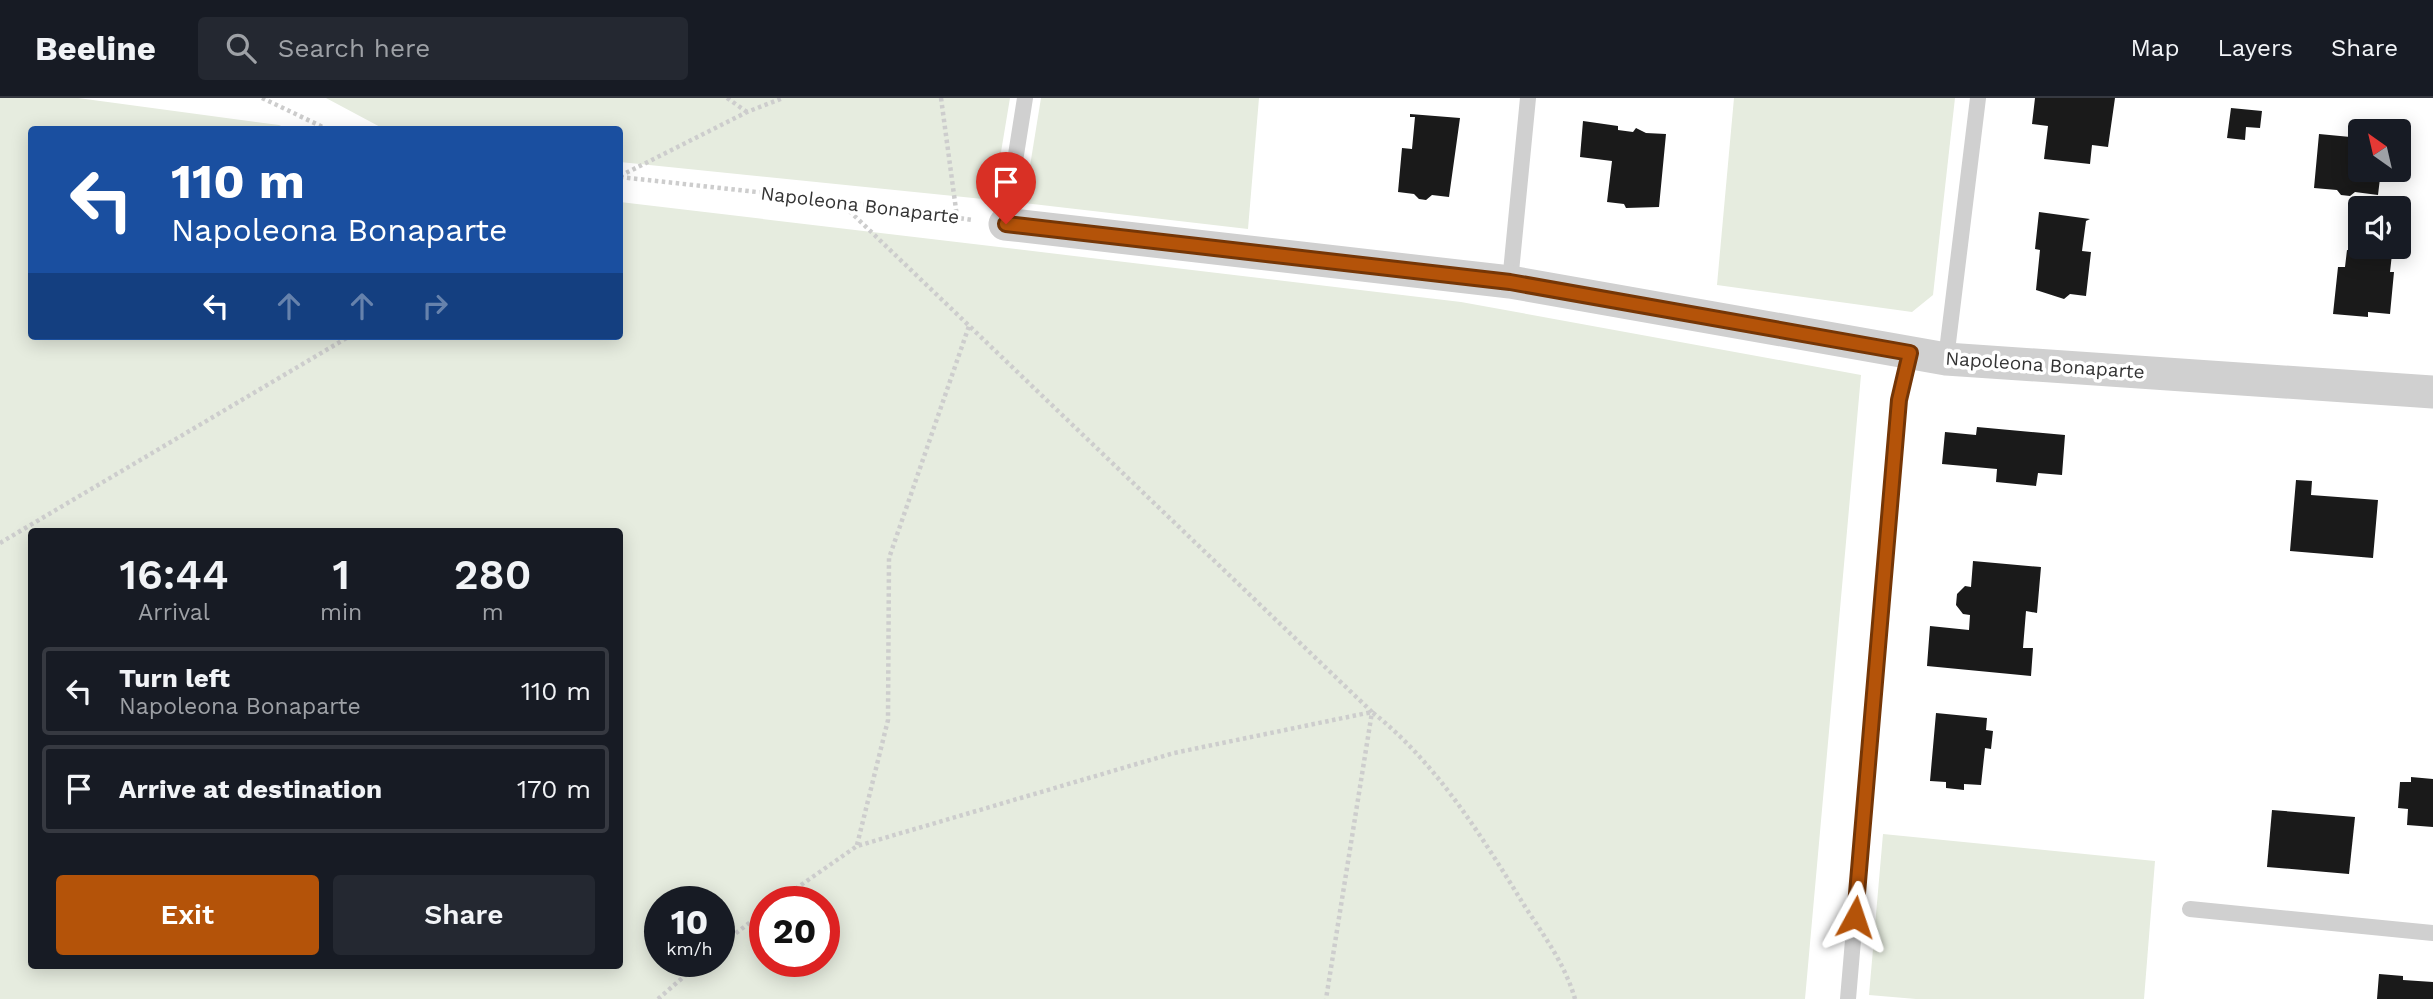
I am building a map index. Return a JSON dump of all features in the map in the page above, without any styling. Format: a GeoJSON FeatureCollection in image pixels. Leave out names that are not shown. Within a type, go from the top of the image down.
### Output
{"type":"FeatureCollection","features":[{"type":"Feature","properties":{"kind":"street","name":"Napoleona Bonaparte"},"geometry":{"type":"LineString","coordinates":[[1006,224],[1510,282],[1946,359],[2433,392]]}},
{"type":"Feature","properties":{"kind":"lane"},"geometry":{"type":"LineString","coordinates":[[1006,224],[1025,98]]}},
{"type":"Feature","properties":{"kind":"lane"},"geometry":{"type":"LineString","coordinates":[[1510,282],[1528,98]]}},
{"type":"Feature","properties":{"kind":"lane"},"geometry":{"type":"LineString","coordinates":[[1946,359],[1978,98]]}},
{"type":"Feature","properties":{"kind":"lane"},"geometry":{"type":"LineString","coordinates":[[1848,999],[1899,400],[1910,353]]}},
{"type":"Feature","properties":{"kind":"lane"},"geometry":{"type":"LineString","coordinates":[[2190,909],[2433,933]]}},
{"type":"Feature","properties":{"kind":"path"},"geometry":{"type":"LineString","coordinates":[[262,98],[321,126]]}},
{"type":"Feature","properties":{"kind":"path"},"geometry":{"type":"LineString","coordinates":[[727,98],[747,112]]}},
{"type":"Feature","properties":{"kind":"path"},"geometry":{"type":"LineString","coordinates":[[623,175],[747,112],[783,98]]}},
{"type":"Feature","properties":{"kind":"path"},"geometry":{"type":"LineString","coordinates":[[941,98],[957,217]]}},
{"type":"Feature","properties":{"kind":"path","name":"Napoleona Bonaparte"},"geometry":{"type":"LineString","coordinates":[[623,177],[839,201],[1006,224]]}},
{"type":"Feature","properties":{"kind":"path"},"geometry":{"type":"LineString","coordinates":[[839,201],[1372,712],[1400,734],[1482,838],[1567,973],[1575,999]]}},
{"type":"Feature","properties":{"kind":"path"},"geometry":{"type":"LineString","coordinates":[[857,846],[888,720],[889,558],[969,326]]}},
{"type":"Feature","properties":{"kind":"path"},"geometry":{"type":"LineString","coordinates":[[0,543],[343,340]]}},
{"type":"Feature","properties":{"kind":"path"},"geometry":{"type":"LineString","coordinates":[[800,886],[857,846],[1174,754],[1372,712]]}},
{"type":"Feature","properties":{"kind":"path"},"geometry":{"type":"LineString","coordinates":[[1325,999],[1372,712]]}},
{"type":"Feature","properties":{"kind":"path"},"geometry":{"type":"LineString","coordinates":[[735,934],[749,923]]}},
{"type":"Feature","properties":{"kind":"path"},"geometry":{"type":"LineString","coordinates":[[658,999],[683,977]]}},
{"type":"Feature","properties":{"kind":"shaded area"},"geometry":{"type":"Polygon","coordinates":[[[0,98],[78,98],[281,126],[28,126],[28,340],[623,340],[623,202],[1461,302],[1861,375],[1805,999],[0,999],[0,98]]]}},
{"type":"Feature","properties":{"kind":"shaded area"},"geometry":{"type":"Polygon","coordinates":[[[326,98],[1010,98],[993,200],[623,162],[623,126],[378,126],[326,98]]]}},
{"type":"Feature","properties":{"kind":"shaded area"},"geometry":{"type":"Polygon","coordinates":[[[1041,98],[1259,98],[1248,229],[1024,203],[1041,98]]]}},
{"type":"Feature","properties":{"kind":"shaded area"},"geometry":{"type":"Polygon","coordinates":[[[1734,98],[1955,98],[1933,295],[1912,312],[1717,285],[1734,98]]]}},
{"type":"Feature","properties":{"kind":"shaded area"},"geometry":{"type":"Polygon","coordinates":[[[1883,834],[2155,861],[2144,999],[1916,999],[1869,995],[1883,834]]]}},
{"type":"Feature","properties":{"kind":"building"},"geometry":{"type":"Polygon","coordinates":[[[2035,98],[2115,98],[2108,147],[2092,145],[2090,164],[2044,159],[2048,126],[2032,124],[2035,98]]]}},
{"type":"Feature","properties":{"kind":"building"},"geometry":{"type":"Polygon","coordinates":[[[2231,108],[2262,111],[2260,128],[2246,127],[2245,140],[2227,138],[2231,108]]]}},
{"type":"Feature","properties":{"kind":"building"},"geometry":{"type":"Polygon","coordinates":[[[1410,114],[1460,118],[1449,197],[1432,195],[1426,200],[1419,199],[1414,194],[1398,192],[1402,148],[1412,149],[1415,117],[1410,117],[1410,114]]]}},
{"type":"Feature","properties":{"kind":"building"},"geometry":{"type":"Polygon","coordinates":[[[1583,121],[1618,126],[1618,130],[1633,132],[1636,128],[1646,133],[1666,134],[1659,207],[1626,208],[1624,204],[1607,202],[1612,161],[1580,157],[1583,121]]]}},
{"type":"Feature","properties":{"kind":"building"},"geometry":{"type":"Polygon","coordinates":[[[2319,134],[2348,137],[2348,182],[2380,182],[2378,195],[2355,192],[2350,196],[2341,195],[2337,190],[2314,188],[2319,134]]]}},
{"type":"Feature","properties":{"kind":"building"},"geometry":{"type":"Polygon","coordinates":[[[2039,212],[2090,219],[2086,221],[2082,251],[2091,252],[2086,296],[2070,294],[2064,299],[2036,290],[2040,250],[2035,249],[2039,212]]]}},
{"type":"Feature","properties":{"kind":"building"},"geometry":{"type":"Polygon","coordinates":[[[2347,250],[2348,259],[2391,259],[2390,272],[2394,272],[2390,314],[2368,312],[2368,317],[2333,314],[2338,267],[2345,267],[2347,250]]]}},
{"type":"Feature","properties":{"kind":"building"},"geometry":{"type":"Polygon","coordinates":[[[1977,427],[2065,435],[2062,475],[2038,473],[2036,486],[1996,482],[1997,469],[1942,464],[1945,432],[1976,435],[1977,427]]]}},
{"type":"Feature","properties":{"kind":"building"},"geometry":{"type":"Polygon","coordinates":[[[2296,480],[2312,481],[2311,495],[2378,500],[2373,558],[2290,551],[2296,480]]]}},
{"type":"Feature","properties":{"kind":"building"},"geometry":{"type":"Polygon","coordinates":[[[1973,561],[2041,567],[2037,613],[2026,611],[2023,648],[2033,648],[2031,676],[1927,666],[1930,626],[1969,630],[1970,615],[1963,614],[1956,605],[1957,594],[1965,586],[1971,587],[1973,561]]]}},
{"type":"Feature","properties":{"kind":"building"},"geometry":{"type":"Polygon","coordinates":[[[1936,713],[1987,718],[1986,730],[1993,731],[1991,749],[1985,748],[1981,785],[1964,784],[1964,790],[1946,788],[1946,782],[1930,781],[1936,713]]]}},
{"type":"Feature","properties":{"kind":"building"},"geometry":{"type":"Polygon","coordinates":[[[2411,777],[2433,779],[2433,827],[2407,825],[2408,809],[2398,808],[2400,782],[2411,782],[2411,777]]]}},
{"type":"Feature","properties":{"kind":"building"},"geometry":{"type":"Polygon","coordinates":[[[2272,810],[2355,817],[2349,874],[2267,867],[2272,810]]]}},
{"type":"Feature","properties":{"kind":"building"},"geometry":{"type":"Polygon","coordinates":[[[2379,974],[2403,976],[2403,980],[2433,982],[2433,999],[2377,999],[2379,974]]]}},
{"type":"Feature","properties":{"kind":"route"},"geometry":{"type":"LineString","coordinates":[[1006,224],[1510,282],[1910,353],[1899,400],[1855,917]]}}]}
